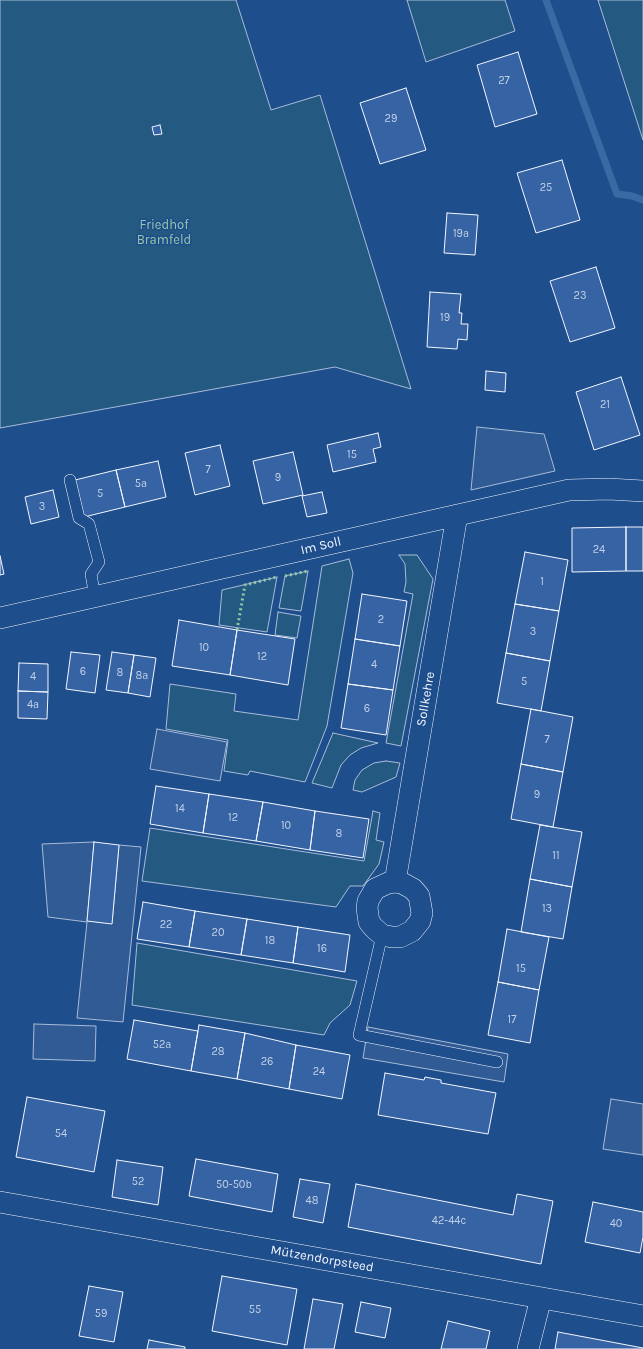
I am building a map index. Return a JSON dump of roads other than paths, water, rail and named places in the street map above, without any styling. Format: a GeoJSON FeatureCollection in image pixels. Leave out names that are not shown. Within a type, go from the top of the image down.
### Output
{"type":"FeatureCollection","features":[{"type":"Feature","properties":{"kind":"street","name":"Im Soll"},"geometry":{"type":"LineString","coordinates":[[0,618],[570,490],[609,489],[643,491]]}},
{"type":"Feature","properties":{"kind":"street","name":"Sollkehre"},"geometry":{"type":"LineString","coordinates":[[395,882],[457,515]]}},
{"type":"Feature","properties":{"kind":"street"},"geometry":{"type":"LineString","coordinates":[[395,882],[402,883],[419,896],[422,904],[422,913],[416,926],[406,935],[392,937],[382,935],[370,922],[367,908],[368,901],[375,889],[388,883],[395,882]]}},
{"type":"Feature","properties":{"kind":"street","name":"Mützendorpsteed"},"geometry":{"type":"LineString","coordinates":[[0,1202],[643,1316]]}},
{"type":"Feature","properties":{"kind":"street"},"geometry":{"type":"LineString","coordinates":[[528,1349],[541,1298]]}},
{"type":"Feature","properties":{"kind":"lane"},"geometry":{"type":"LineString","coordinates":[[70,480],[79,518],[90,524],[99,562],[91,574],[94,597]]}},
{"type":"Feature","properties":{"kind":"lane"},"geometry":{"type":"LineString","coordinates":[[382,935],[359,1035],[497,1062]]}},
{"type":"Feature","properties":{"kind":"waterway"},"geometry":{"type":"LineString","coordinates":[[546,0],[617,194],[632,196],[643,200]]}},
{"type":"Feature","properties":{"kind":"park label","name":"Friedhof Bramfeld"},"geometry":{"type":"Point","coordinates":[164,232]}}]}
